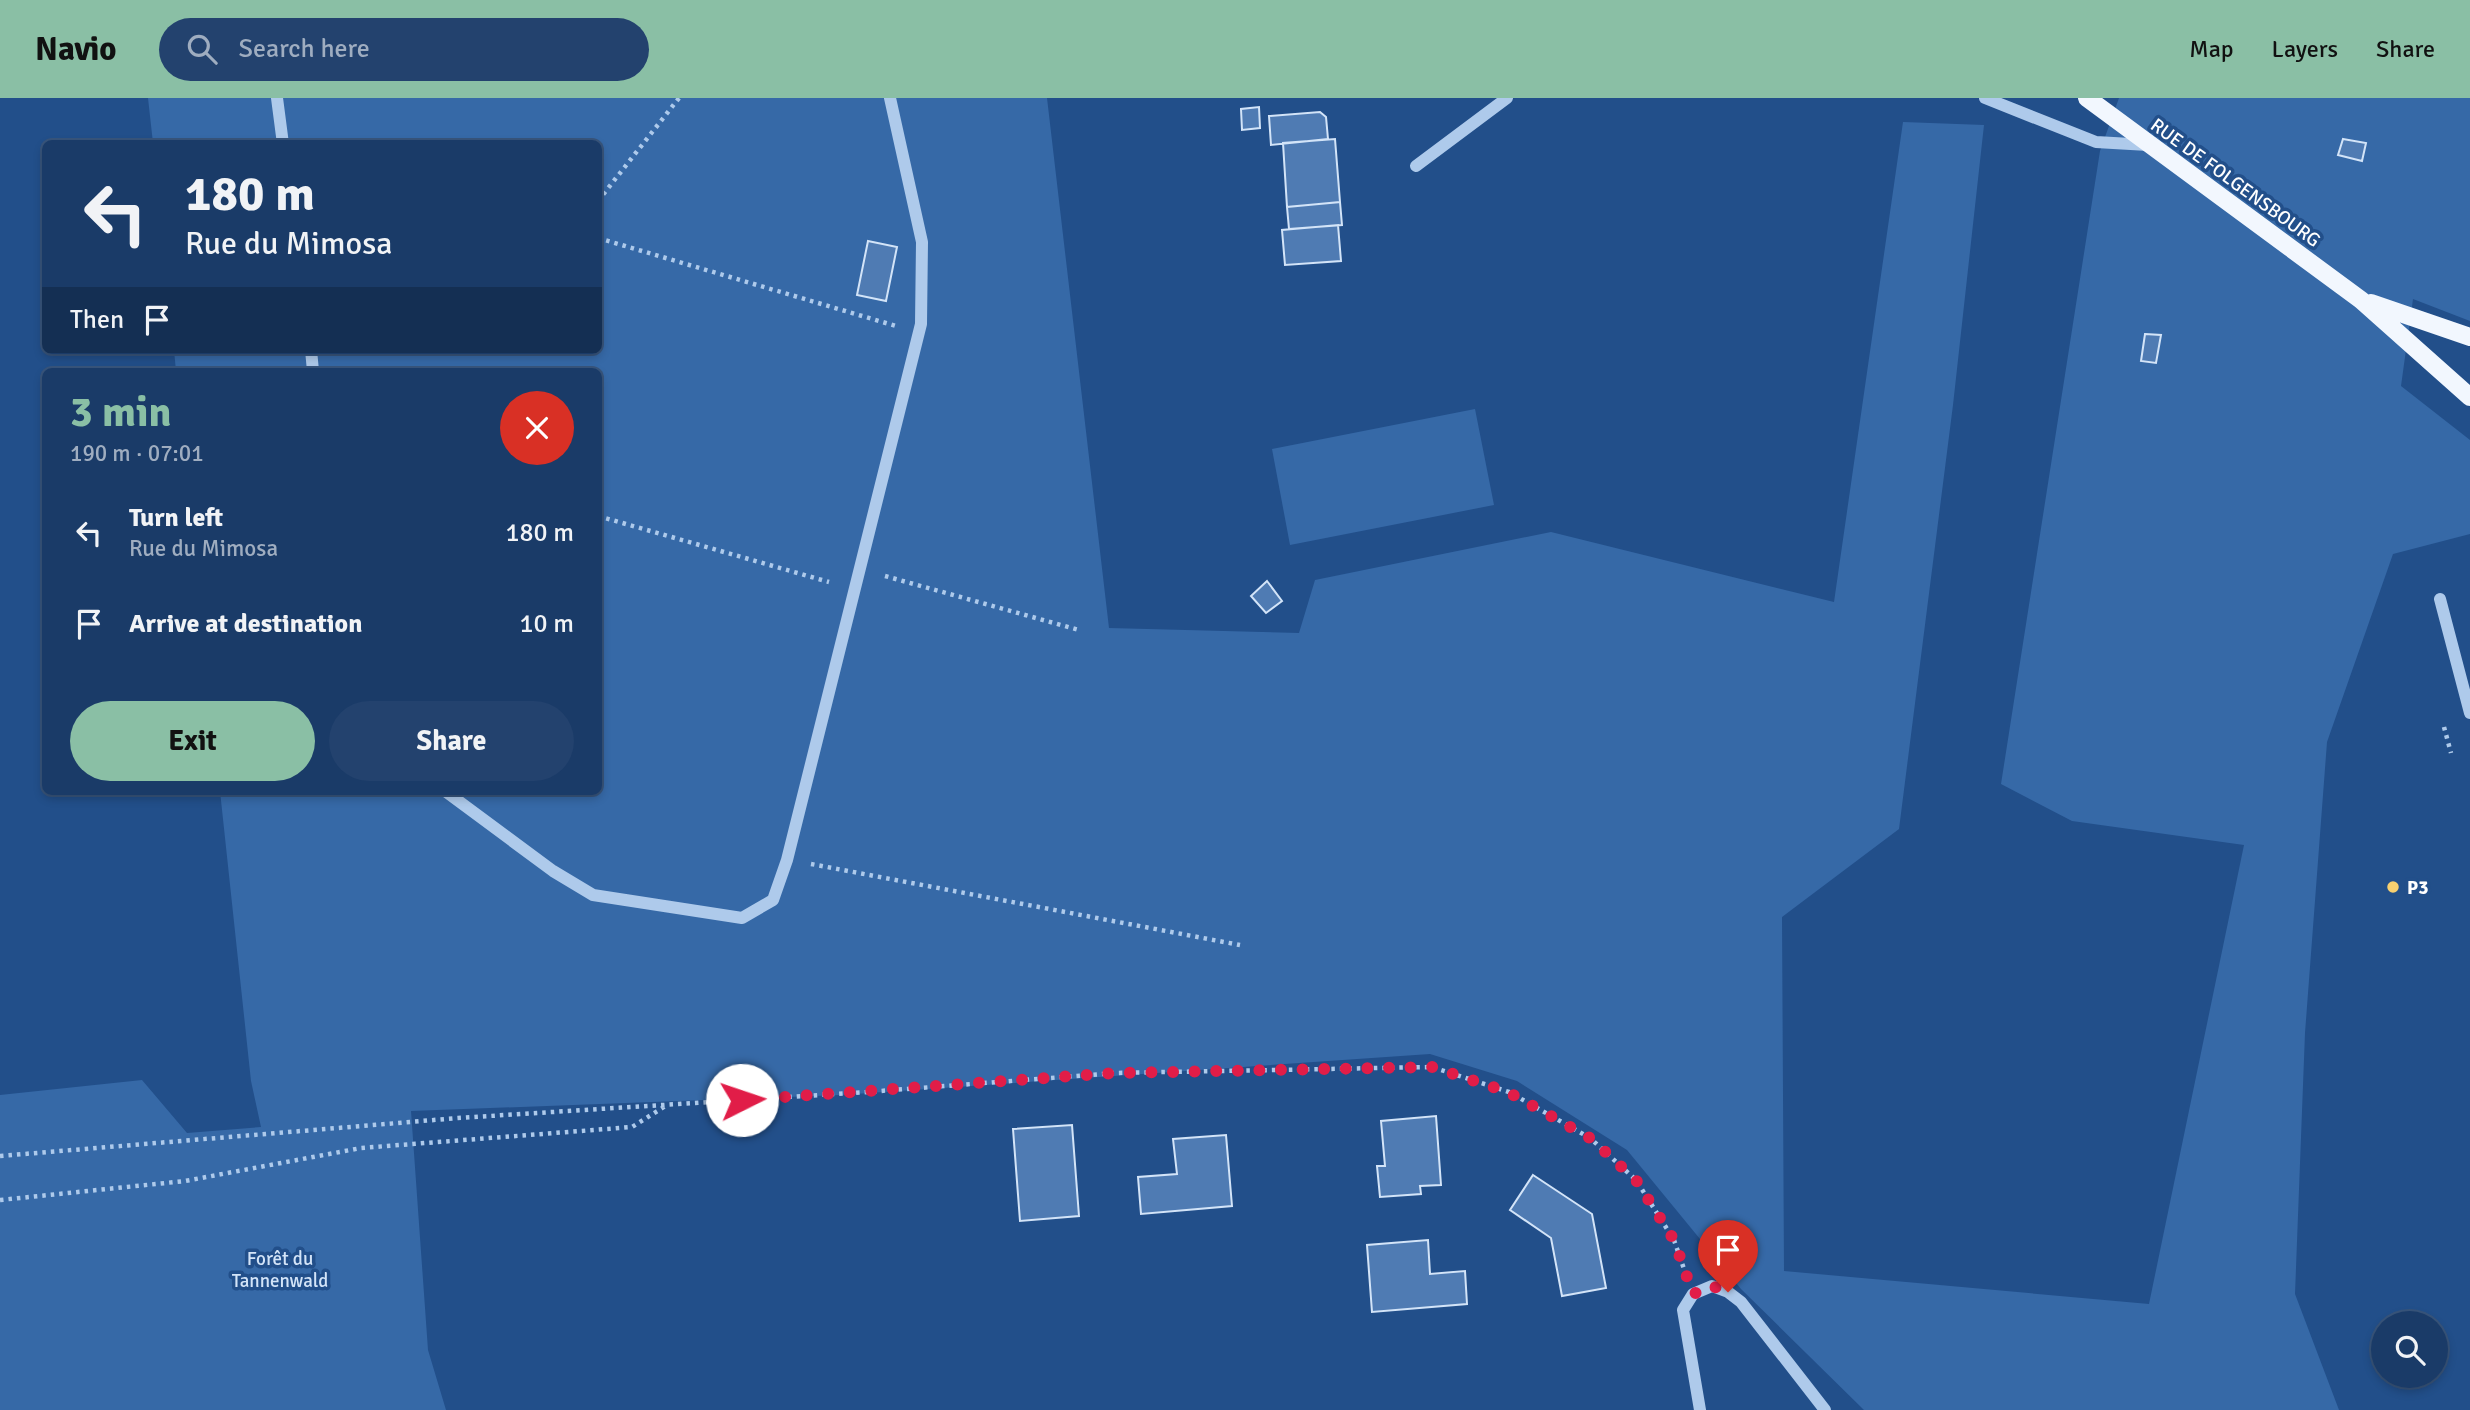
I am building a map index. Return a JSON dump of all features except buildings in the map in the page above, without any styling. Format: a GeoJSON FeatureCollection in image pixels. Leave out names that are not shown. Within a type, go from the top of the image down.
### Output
{"type":"FeatureCollection","features":[{"type":"Feature","properties":{"kind":"main road","name":"RUE DE FOLGENSBOURG"},"geometry":{"type":"LineString","coordinates":[[2087,98],[2361,300],[2470,397]]}},
{"type":"Feature","properties":{"kind":"main road","name":"RUE DE FOLGENSBOURG"},"geometry":{"type":"LineString","coordinates":[[2361,300],[2470,337]]}},
{"type":"Feature","properties":{"kind":"street"},"geometry":{"type":"LineString","coordinates":[[277,98],[283,140]]}},
{"type":"Feature","properties":{"kind":"street"},"geometry":{"type":"LineString","coordinates":[[450,795],[553,871],[593,895],[742,918],[773,900],[787,860],[921,324],[922,242],[891,98]]}},
{"type":"Feature","properties":{"kind":"street"},"geometry":{"type":"LineString","coordinates":[[1416,166],[1507,98]]}},
{"type":"Feature","properties":{"kind":"street"},"geometry":{"type":"LineString","coordinates":[[1985,98],[2096,142],[2148,145]]}},
{"type":"Feature","properties":{"kind":"street"},"geometry":{"type":"LineString","coordinates":[[2440,599],[2470,713]]}},
{"type":"Feature","properties":{"kind":"street"},"geometry":{"type":"LineString","coordinates":[[1700,1410],[1683,1310],[1693,1294],[1712,1286],[1728,1292],[1741,1302],[1825,1410]]}},
{"type":"Feature","properties":{"kind":"path"},"geometry":{"type":"LineString","coordinates":[[602,196],[679,98]]}},
{"type":"Feature","properties":{"kind":"path"},"geometry":{"type":"LineString","coordinates":[[602,239],[894,326],[921,324]]}},
{"type":"Feature","properties":{"kind":"path"},"geometry":{"type":"LineString","coordinates":[[602,517],[854,589]]}},
{"type":"Feature","properties":{"kind":"path"},"geometry":{"type":"LineString","coordinates":[[859,568],[1079,630]]}},
{"type":"Feature","properties":{"kind":"path"},"geometry":{"type":"LineString","coordinates":[[2444,727],[2451,753]]}},
{"type":"Feature","properties":{"kind":"path"},"geometry":{"type":"LineString","coordinates":[[787,860],[1241,945]]}},
{"type":"Feature","properties":{"kind":"path"},"geometry":{"type":"LineString","coordinates":[[0,1156],[458,1118],[1115,1073],[1432,1067],[1508,1092],[1590,1138],[1636,1180],[1674,1240],[1693,1294]]}},
{"type":"Feature","properties":{"kind":"path"},"geometry":{"type":"LineString","coordinates":[[0,1200],[185,1181],[361,1148],[632,1127],[667,1105]]}},
{"type":"Feature","properties":{"kind":"green space","name":"Forêt du Tannenwald"},"geometry":{"type":"Polygon","coordinates":[[[148,98],[1047,98],[1109,628],[1299,633],[1315,580],[1551,532],[1834,602],[1903,122],[1984,125],[1953,405],[1899,829],[1782,917],[1784,1271],[2149,1304],[2244,845],[2072,821],[2001,784],[2100,151],[2119,98],[2470,98],[2470,321],[2413,299],[2401,386],[2470,440],[2470,534],[2393,554],[2327,742],[2305,1033],[2295,1294],[2339,1410],[1864,1410],[1741,1289],[1627,1150],[1517,1081],[1430,1054],[840,1095],[411,1111],[428,1350],[446,1410],[0,1410],[0,1095],[142,1080],[187,1133],[261,1127],[251,1081],[220,795],[602,795],[602,368],[176,368],[174,354],[602,354],[602,140],[153,140],[148,98]]]}},
{"type":"Feature","properties":{"kind":"green space"},"geometry":{"type":"Polygon","coordinates":[[[1475,409],[1494,505],[1290,545],[1272,449],[1475,409]]]}},
{"type":"Feature","properties":{"kind":"place","name":"P3"},"geometry":{"type":"Point","coordinates":[2393,887]}},
{"type":"Feature","properties":{"kind":"route"},"geometry":{"type":"LineString","coordinates":[[742,1100],[1115,1073],[1432,1067],[1508,1092],[1590,1138],[1636,1180],[1674,1240],[1693,1294],[1712,1286],[1728,1292]]}}]}
